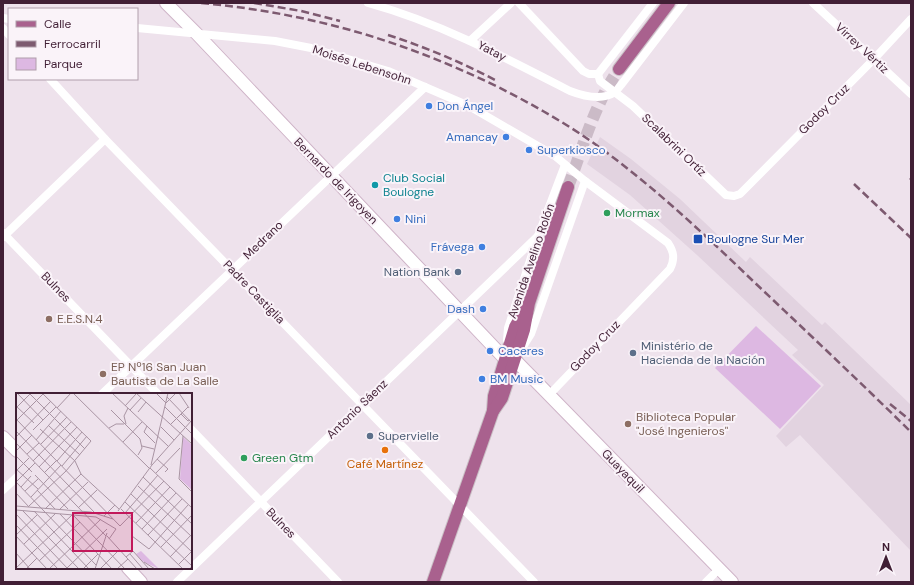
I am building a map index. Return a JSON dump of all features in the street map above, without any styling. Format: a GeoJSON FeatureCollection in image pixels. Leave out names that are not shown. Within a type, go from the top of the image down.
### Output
{"type":"FeatureCollection","features":[{"type":"Feature","properties":{"kind":"main road"},"geometry":{"type":"LineString","coordinates":[[619,69],[669,3]]}},
{"type":"Feature","properties":{"kind":"main road","name":"Avenida Avelino Rolón"},"geometry":{"type":"LineString","coordinates":[[433,582],[493,411],[494,396],[510,360],[515,327],[529,303],[568,187]]}},
{"type":"Feature","properties":{"kind":"street","name":"Bernardo de Irigoyen"},"geometry":{"type":"LineString","coordinates":[[166,3],[459,311],[510,360]]}},
{"type":"Feature","properties":{"kind":"street","name":"Yatay"},"geometry":{"type":"LineString","coordinates":[[368,3],[426,22],[471,40],[578,94],[605,96],[614,92]]}},
{"type":"Feature","properties":{"kind":"street"},"geometry":{"type":"LineString","coordinates":[[471,40],[511,3]]}},
{"type":"Feature","properties":{"kind":"street"},"geometry":{"type":"LineString","coordinates":[[519,3],[583,71],[589,74],[598,74],[653,3]]}},
{"type":"Feature","properties":{"kind":"street"},"geometry":{"type":"LineString","coordinates":[[614,92],[630,76],[684,3]]}},
{"type":"Feature","properties":{"kind":"street","name":"Virrey Vértiz"},"geometry":{"type":"LineString","coordinates":[[813,3],[911,94]]}},
{"type":"Feature","properties":{"kind":"street","name":"Godoy Cruz"},"geometry":{"type":"LineString","coordinates":[[734,196],[740,194],[874,59],[911,19]]}},
{"type":"Feature","properties":{"kind":"street","name":"Moisés Lebensohn"},"geometry":{"type":"LineString","coordinates":[[138,28],[275,41],[311,48],[388,71],[469,106],[555,156],[585,181],[668,243],[674,255],[673,262]]}},
{"type":"Feature","properties":{"kind":"street","name":"Scalabrini Ortíz"},"geometry":{"type":"LineString","coordinates":[[598,74],[600,80],[633,106],[726,195],[734,196]]}},
{"type":"Feature","properties":{"kind":"street","name":"Padre Castiglia"},"geometry":{"type":"LineString","coordinates":[[51,80],[105,139],[534,582]]}},
{"type":"Feature","properties":{"kind":"street","name":"Medrano"},"geometry":{"type":"LineString","coordinates":[[103,393],[425,87]]}},
{"type":"Feature","properties":{"kind":"street"},"geometry":{"type":"LineString","coordinates":[[4,235],[105,139]]}},
{"type":"Feature","properties":{"kind":"street","name":"Avenida Avelino Rolón"},"geometry":{"type":"LineString","coordinates":[[510,360],[508,328],[538,236],[565,165]]}},
{"type":"Feature","properties":{"kind":"street","name":"Avenida Avelino Rolón"},"geometry":{"type":"LineString","coordinates":[[510,360],[531,334],[585,181]]}},
{"type":"Feature","properties":{"kind":"street","name":"Bulnes"},"geometry":{"type":"LineString","coordinates":[[4,235],[157,393]]}},
{"type":"Feature","properties":{"kind":"street","name":"Antonio Sáenz"},"geometry":{"type":"LineString","coordinates":[[192,568],[538,236]]}},
{"type":"Feature","properties":{"kind":"street","name":"Godoy Cruz"},"geometry":{"type":"LineString","coordinates":[[549,395],[670,269],[673,262]]}},
{"type":"Feature","properties":{"kind":"street","name":"Guayaquil"},"geometry":{"type":"LineString","coordinates":[[510,360],[549,395],[732,582]]}},
{"type":"Feature","properties":{"kind":"street","name":"Bulnes"},"geometry":{"type":"LineString","coordinates":[[192,430],[338,582]]}},
{"type":"Feature","properties":{"kind":"street"},"geometry":{"type":"LineString","coordinates":[[3,437],[16,450]]}},
{"type":"Feature","properties":{"kind":"street"},"geometry":{"type":"LineString","coordinates":[[3,490],[16,478]]}},
{"type":"Feature","properties":{"kind":"street"},"geometry":{"type":"LineString","coordinates":[[129,569],[141,582]]}},
{"type":"Feature","properties":{"kind":"street","name":"Antonio Sáenz"},"geometry":{"type":"LineString","coordinates":[[177,582],[190,569]]}},
{"type":"Feature","properties":{"kind":"street"},"geometry":{"type":"LineString","coordinates":[[706,582],[720,569]]}},
{"type":"Feature","properties":{"kind":"shaded area"},"geometry":{"type":"Polygon","coordinates":[[[600,137],[631,159],[680,199],[746,262],[750,257],[822,325],[825,322],[911,405],[911,551],[800,435],[786,447],[776,436],[824,385],[792,355],[798,350],[697,255],[630,195],[587,164],[600,137]]]}},
{"type":"Feature","properties":{"kind":"green space"},"geometry":{"type":"Polygon","coordinates":[[[756,326],[821,386],[780,429],[715,368],[756,326]]]}},
{"type":"Feature","properties":{"kind":"tunnel"},"geometry":{"type":"LineString","coordinates":[[568,187],[596,112],[610,83],[619,69]]}},
{"type":"Feature","properties":{"kind":"railway"},"geometry":{"type":"LineString","coordinates":[[201,3],[316,21],[388,42],[460,69],[496,86],[559,120],[595,144],[637,176],[677,210],[911,432]]}},
{"type":"Feature","properties":{"kind":"railway"},"geometry":{"type":"LineString","coordinates":[[254,3],[301,11],[340,21]]}},
{"type":"Feature","properties":{"kind":"railway"},"geometry":{"type":"LineString","coordinates":[[388,35],[443,55],[495,80]]}},
{"type":"Feature","properties":{"kind":"railway"},"geometry":{"type":"LineString","coordinates":[[854,184],[911,238]]}},
{"type":"Feature","properties":{"kind":"railway"},"geometry":{"type":"LineString","coordinates":[[890,404],[911,421]]}},
{"type":"Feature","properties":{"kind":"place","name":"Don Ángel"},"geometry":{"type":"Point","coordinates":[429,106]}},
{"type":"Feature","properties":{"kind":"place","name":"Amancay"},"geometry":{"type":"Point","coordinates":[506,137]}},
{"type":"Feature","properties":{"kind":"place","name":"Superkiosco"},"geometry":{"type":"Point","coordinates":[529,150]}},
{"type":"Feature","properties":{"kind":"place","name":"Club Social Boulogne"},"geometry":{"type":"Point","coordinates":[375,185]}},
{"type":"Feature","properties":{"kind":"place","name":"Mormax"},"geometry":{"type":"Point","coordinates":[607,213]}},
{"type":"Feature","properties":{"kind":"place","name":"Nini"},"geometry":{"type":"Point","coordinates":[397,219]}},
{"type":"Feature","properties":{"kind":"place","name":"Boulogne Sur Mer"},"geometry":{"type":"Point","coordinates":[698,239]}},
{"type":"Feature","properties":{"kind":"place","name":"Frávega"},"geometry":{"type":"Point","coordinates":[482,247]}},
{"type":"Feature","properties":{"kind":"place","name":"Nation Bank"},"geometry":{"type":"Point","coordinates":[458,272]}},
{"type":"Feature","properties":{"kind":"place","name":"Dash"},"geometry":{"type":"Point","coordinates":[483,309]}},
{"type":"Feature","properties":{"kind":"place","name":"E.E.S.N.4"},"geometry":{"type":"Point","coordinates":[49,319]}},
{"type":"Feature","properties":{"kind":"place","name":"Caceres"},"geometry":{"type":"Point","coordinates":[490,351]}},
{"type":"Feature","properties":{"kind":"place","name":"Ministério de Hacienda de la Nación"},"geometry":{"type":"Point","coordinates":[633,353]}},
{"type":"Feature","properties":{"kind":"place","name":"EP Nº16 San Juan Bautista de La Salle"},"geometry":{"type":"Point","coordinates":[103,374]}},
{"type":"Feature","properties":{"kind":"place","name":"BM Music"},"geometry":{"type":"Point","coordinates":[482,379]}},
{"type":"Feature","properties":{"kind":"place","name":"Biblioteca Popular \"José Ingenieros\""},"geometry":{"type":"Point","coordinates":[628,424]}},
{"type":"Feature","properties":{"kind":"place","name":"Supervielle"},"geometry":{"type":"Point","coordinates":[370,436]}},
{"type":"Feature","properties":{"kind":"place","name":"Café Martínez"},"geometry":{"type":"Point","coordinates":[385,450]}},
{"type":"Feature","properties":{"kind":"place","name":"Green Gtm"},"geometry":{"type":"Point","coordinates":[244,458]}}]}
